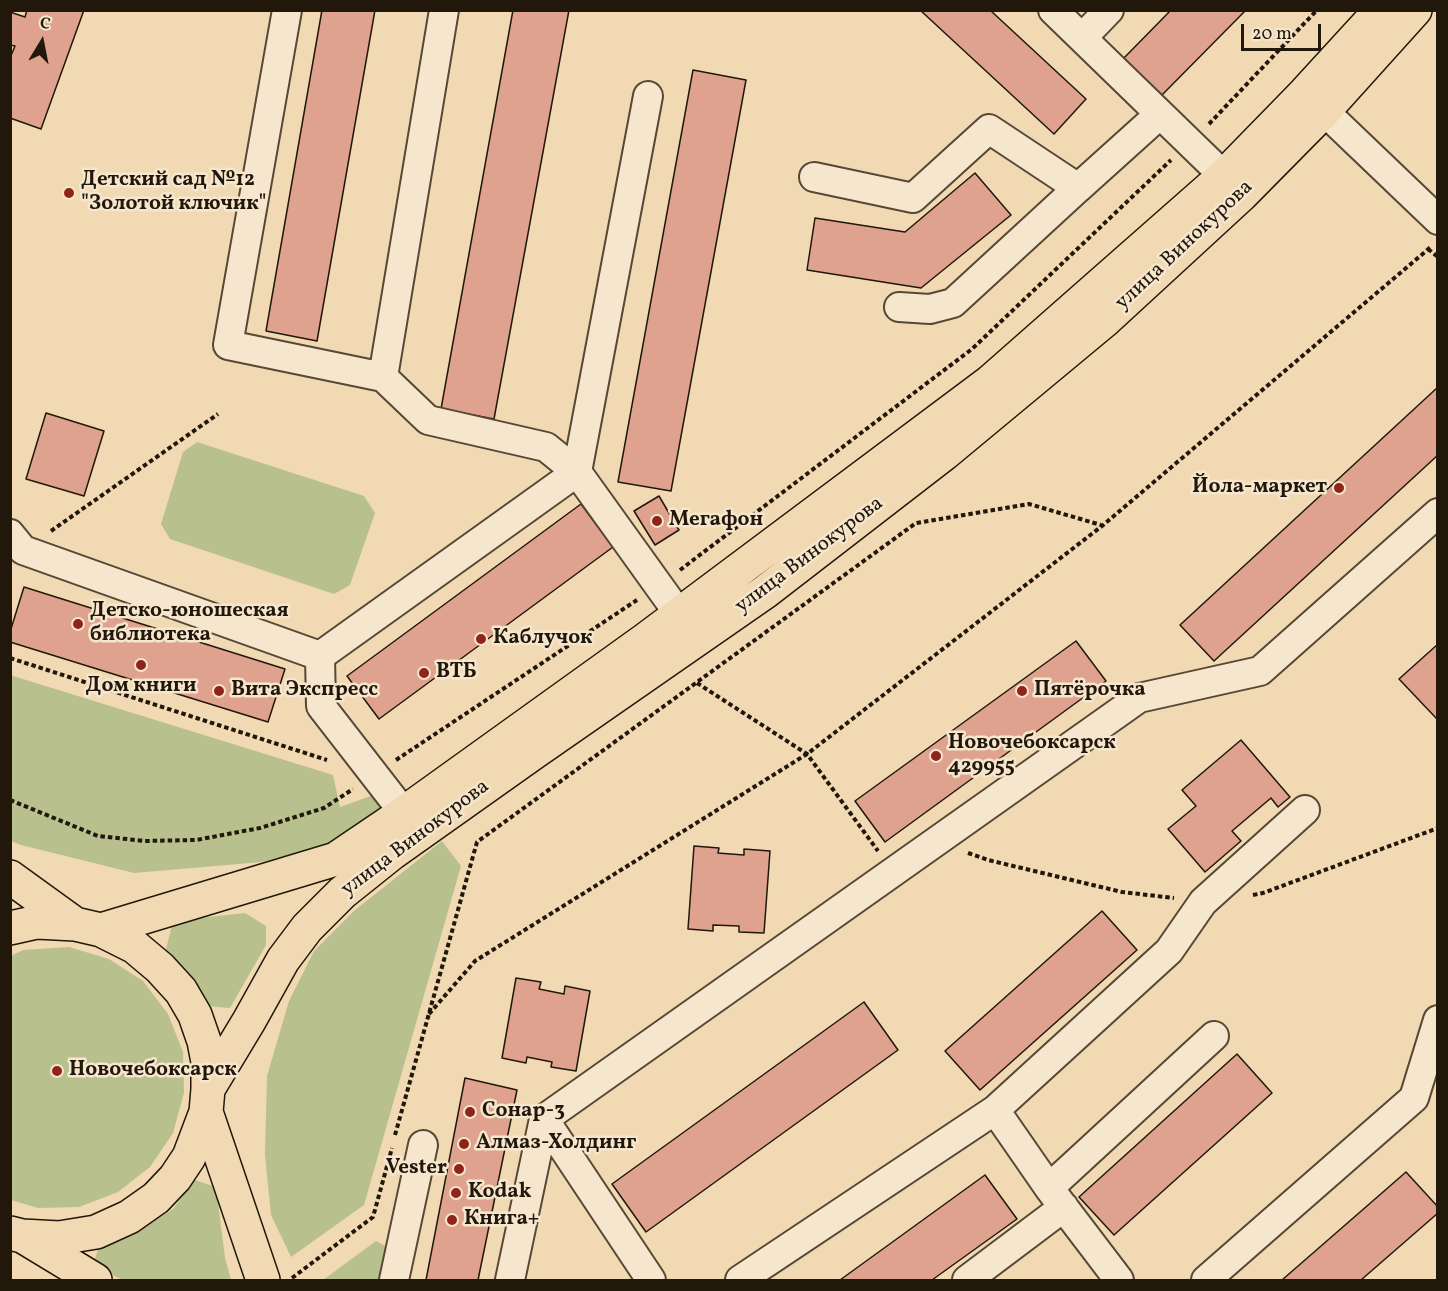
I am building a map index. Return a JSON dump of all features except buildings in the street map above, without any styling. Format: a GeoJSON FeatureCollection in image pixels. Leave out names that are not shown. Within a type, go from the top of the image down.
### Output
{"type":"FeatureCollection","features":[{"type":"Feature","properties":{"kind":"main road","name":"улица Винокурова"},"geometry":{"type":"LineString","coordinates":[[1315,102],[1381,10]]}},
{"type":"Feature","properties":{"kind":"main road","name":"улица Винокурова"},"geometry":{"type":"LineString","coordinates":[[207,1101],[283,960],[308,928],[342,893],[392,853],[504,773],[765,592],[926,467],[1104,321],[1315,102],[1415,10]]}},
{"type":"Feature","properties":{"kind":"main road","name":"улица Винокурова"},"geometry":{"type":"LineString","coordinates":[[88,927],[336,859],[404,813],[679,614],[990,382],[1233,185]]}},
{"type":"Feature","properties":{"kind":"main road"},"geometry":{"type":"LineString","coordinates":[[10,877],[88,927],[135,947],[160,968],[181,991],[195,1015],[208,1062],[207,1101],[189,1157],[175,1178],[156,1198],[129,1217],[96,1232],[58,1238],[16,1235]]}},
{"type":"Feature","properties":{"kind":"main road"},"geometry":{"type":"LineString","coordinates":[[10,928],[37,922],[88,927]]}},
{"type":"Feature","properties":{"kind":"main road"},"geometry":{"type":"LineString","coordinates":[[207,1101],[263,1281]]}},
{"type":"Feature","properties":{"kind":"main road"},"geometry":{"type":"LineString","coordinates":[[16,1235],[95,1281]]}},
{"type":"Feature","properties":{"kind":"street"},"geometry":{"type":"LineString","coordinates":[[287,10],[228,345],[383,377],[428,420],[546,447],[577,472],[679,614]]}},
{"type":"Feature","properties":{"kind":"street"},"geometry":{"type":"LineString","coordinates":[[383,377],[444,10]]}},
{"type":"Feature","properties":{"kind":"street"},"geometry":{"type":"LineString","coordinates":[[1053,10],[1233,185]]}},
{"type":"Feature","properties":{"kind":"street"},"geometry":{"type":"LineString","coordinates":[[1082,38],[1109,10]]}},
{"type":"Feature","properties":{"kind":"street"},"geometry":{"type":"LineString","coordinates":[[320,656],[577,472],[648,96]]}},
{"type":"Feature","properties":{"kind":"street"},"geometry":{"type":"LineString","coordinates":[[1315,102],[1437,220]]}},
{"type":"Feature","properties":{"kind":"street"},"geometry":{"type":"LineString","coordinates":[[899,307],[930,309],[953,303],[1160,115]]}},
{"type":"Feature","properties":{"kind":"street"},"geometry":{"type":"LineString","coordinates":[[814,177],[913,198],[988,129],[1078,188]]}},
{"type":"Feature","properties":{"kind":"street"},"geometry":{"type":"LineString","coordinates":[[510,1281],[544,1119],[1139,698],[1260,671],[1437,513]]}},
{"type":"Feature","properties":{"kind":"street"},"geometry":{"type":"LineString","coordinates":[[17,542],[320,656]]}},
{"type":"Feature","properties":{"kind":"street"},"geometry":{"type":"LineString","coordinates":[[320,656],[321,706],[404,813]]}},
{"type":"Feature","properties":{"kind":"street"},"geometry":{"type":"LineString","coordinates":[[740,1281],[995,1110],[1170,951],[1203,902],[1305,810]]}},
{"type":"Feature","properties":{"kind":"street"},"geometry":{"type":"LineString","coordinates":[[1206,1281],[1414,1098],[1437,1020]]}},
{"type":"Feature","properties":{"kind":"street"},"geometry":{"type":"LineString","coordinates":[[966,1281],[1057,1198],[1214,1036]]}},
{"type":"Feature","properties":{"kind":"street"},"geometry":{"type":"LineString","coordinates":[[995,1110],[1119,1281]]}},
{"type":"Feature","properties":{"kind":"street"},"geometry":{"type":"LineString","coordinates":[[544,1119],[651,1281]]}},
{"type":"Feature","properties":{"kind":"street"},"geometry":{"type":"LineString","coordinates":[[394,1281],[423,1145]]}},
{"type":"Feature","properties":{"kind":"path"},"geometry":{"type":"LineString","coordinates":[[1205,128],[1317,10]]}},
{"type":"Feature","properties":{"kind":"path"},"geometry":{"type":"LineString","coordinates":[[10,800],[98,836],[145,841],[196,840],[260,828],[324,808],[659,586],[972,349],[1175,156]]}},
{"type":"Feature","properties":{"kind":"path"},"geometry":{"type":"LineString","coordinates":[[429,1014],[475,961],[807,754],[1102,526],[1437,241]]}},
{"type":"Feature","properties":{"kind":"path"},"geometry":{"type":"LineString","coordinates":[[1428,249],[1437,257]]}},
{"type":"Feature","properties":{"kind":"path"},"geometry":{"type":"LineString","coordinates":[[17,542],[218,414]]}},
{"type":"Feature","properties":{"kind":"path"},"geometry":{"type":"LineString","coordinates":[[289,1281],[373,1217],[477,842],[916,523],[1029,504],[1102,526]]}},
{"type":"Feature","properties":{"kind":"path"},"geometry":{"type":"LineString","coordinates":[[10,658],[328,761]]}},
{"type":"Feature","properties":{"kind":"path"},"geometry":{"type":"LineString","coordinates":[[697,682],[807,754],[893,872]]}},
{"type":"Feature","properties":{"kind":"path"},"geometry":{"type":"LineString","coordinates":[[936,841],[988,860],[1122,892],[1203,902],[1263,893],[1437,828]]}},
{"type":"Feature","properties":{"kind":"green space"},"geometry":{"type":"Polygon","coordinates":[[[197,442],[364,496],[375,513],[350,585],[334,594],[170,539],[161,524],[183,452],[197,442]]]}},
{"type":"Feature","properties":{"kind":"green space"},"geometry":{"type":"Polygon","coordinates":[[[10,675],[333,775],[340,807],[382,792],[393,810],[342,841],[262,862],[134,873],[21,845],[11,841],[10,675]]]}},
{"type":"Feature","properties":{"kind":"green space"},"geometry":{"type":"Polygon","coordinates":[[[442,841],[461,866],[364,1205],[291,1257],[271,1215],[265,1155],[267,1076],[289,1001],[314,951],[355,910],[442,841]]]}},
{"type":"Feature","properties":{"kind":"green space"},"geometry":{"type":"Polygon","coordinates":[[[245,913],[266,926],[266,945],[230,1008],[206,1006],[166,949],[173,921],[245,913]]]}},
{"type":"Feature","properties":{"kind":"green space"},"geometry":{"type":"Polygon","coordinates":[[[69,947],[109,959],[143,981],[168,1014],[183,1052],[184,1093],[173,1133],[150,1167],[118,1192],[79,1207],[38,1208],[11,1200],[11,956],[23,950],[69,947]]]}},
{"type":"Feature","properties":{"kind":"green space"},"geometry":{"type":"Polygon","coordinates":[[[195,1180],[216,1187],[225,1258],[231,1280],[123,1280],[93,1266],[100,1242],[134,1235],[173,1209],[195,1180]]]}},
{"type":"Feature","properties":{"kind":"green space"},"geometry":{"type":"Polygon","coordinates":[[[376,1241],[387,1247],[381,1280],[323,1280],[376,1241]]]}},
{"type":"Feature","properties":{"kind":"place","name":"Детский сад №12 \"Золотой ключик\""},"geometry":{"type":"Point","coordinates":[69,193]}},
{"type":"Feature","properties":{"kind":"place","name":"Йола-маркет"},"geometry":{"type":"Point","coordinates":[1339,488]}},
{"type":"Feature","properties":{"kind":"place","name":"Мегафон"},"geometry":{"type":"Point","coordinates":[657,521]}},
{"type":"Feature","properties":{"kind":"place","name":"Детско-юношеская библиотека"},"geometry":{"type":"Point","coordinates":[78,624]}},
{"type":"Feature","properties":{"kind":"place","name":"Каблучок"},"geometry":{"type":"Point","coordinates":[481,639]}},
{"type":"Feature","properties":{"kind":"place","name":"Дом книги"},"geometry":{"type":"Point","coordinates":[141,665]}},
{"type":"Feature","properties":{"kind":"place","name":"ВТБ"},"geometry":{"type":"Point","coordinates":[424,673]}},
{"type":"Feature","properties":{"kind":"place","name":"Вита Экспресс"},"geometry":{"type":"Point","coordinates":[219,691]}},
{"type":"Feature","properties":{"kind":"place","name":"Пятёрочка"},"geometry":{"type":"Point","coordinates":[1022,691]}},
{"type":"Feature","properties":{"kind":"place","name":"Новочебоксарск 429955"},"geometry":{"type":"Point","coordinates":[936,756]}},
{"type":"Feature","properties":{"kind":"place","name":"Новочебоксарск"},"geometry":{"type":"Point","coordinates":[57,1071]}},
{"type":"Feature","properties":{"kind":"place","name":"Сонар-3"},"geometry":{"type":"Point","coordinates":[470,1112]}},
{"type":"Feature","properties":{"kind":"place","name":"Алмаз-Холдинг"},"geometry":{"type":"Point","coordinates":[464,1144]}},
{"type":"Feature","properties":{"kind":"place","name":"Vester"},"geometry":{"type":"Point","coordinates":[459,1169]}},
{"type":"Feature","properties":{"kind":"place","name":"Kodak"},"geometry":{"type":"Point","coordinates":[456,1193]}},
{"type":"Feature","properties":{"kind":"place","name":"Книга+"},"geometry":{"type":"Point","coordinates":[452,1220]}}]}
